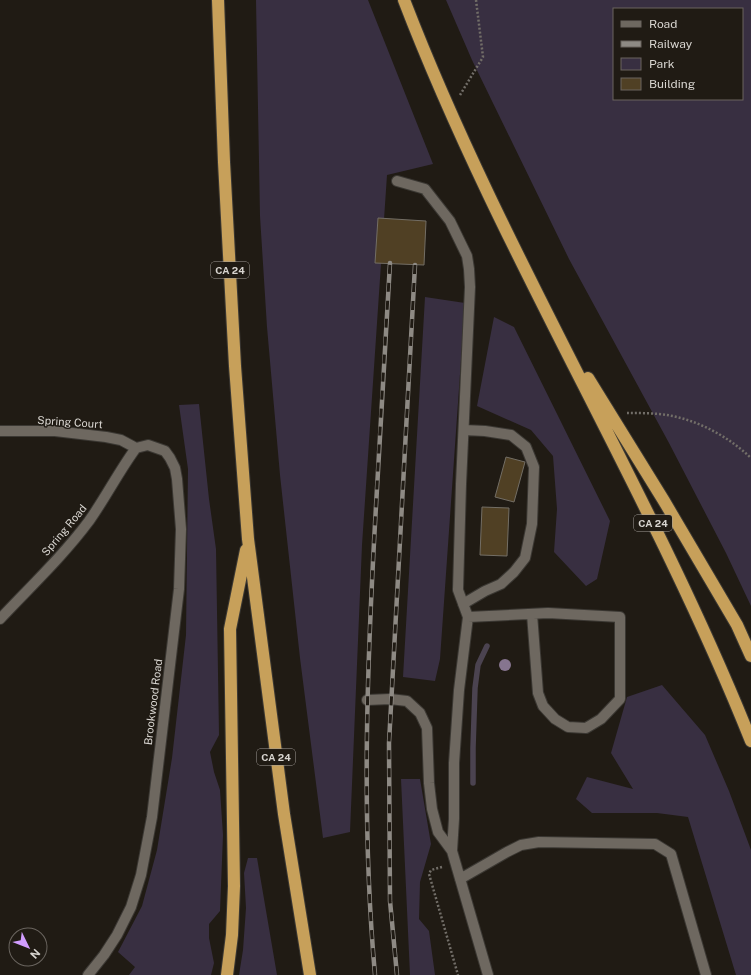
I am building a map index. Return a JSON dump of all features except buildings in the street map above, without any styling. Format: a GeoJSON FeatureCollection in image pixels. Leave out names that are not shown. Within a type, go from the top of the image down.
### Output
{"type":"FeatureCollection","features":[{"type":"Feature","properties":{"kind":"highway","name":"CA 24"},"geometry":{"type":"LineString","coordinates":[[218,0],[224,162],[234,350],[248,539],[284,814],[310,975]]}},
{"type":"Feature","properties":{"kind":"highway","name":"CA 24"},"geometry":{"type":"LineString","coordinates":[[404,0],[450,112],[545,308],[690,600],[751,741]]}},
{"type":"Feature","properties":{"kind":"highway"},"geometry":{"type":"LineString","coordinates":[[545,308],[664,501],[737,625],[751,656]]}},
{"type":"Feature","properties":{"kind":"highway"},"geometry":{"type":"LineString","coordinates":[[227,975],[232,935],[234,886],[230,630],[248,539]]}},
{"type":"Feature","properties":{"kind":"street"},"geometry":{"type":"LineString","coordinates":[[397,181],[425,189],[450,221],[467,256],[469,269],[470,287],[464,430],[460,484],[458,590],[468,617],[459,690],[454,763],[454,819],[452,851],[488,975]]}},
{"type":"Feature","properties":{"kind":"street"},"geometry":{"type":"LineString","coordinates":[[463,604],[485,591],[501,584],[514,572],[525,558],[532,524],[534,467],[526,447],[511,435],[486,431],[464,430]]}},
{"type":"Feature","properties":{"kind":"street","name":"Spring Court"},"geometry":{"type":"LineString","coordinates":[[0,431],[54,431],[106,437],[121,440],[136,448]]}},
{"type":"Feature","properties":{"kind":"street","name":"Brookwood Road"},"geometry":{"type":"LineString","coordinates":[[88,975],[104,955],[117,935],[131,907],[141,875],[152,817],[178,589],[181,529],[175,468],[165,451],[148,445],[136,448]]}},
{"type":"Feature","properties":{"kind":"street","name":"Spring Road"},"geometry":{"type":"LineString","coordinates":[[0,619],[61,554],[88,522],[136,448]]}},
{"type":"Feature","properties":{"kind":"street"},"geometry":{"type":"LineString","coordinates":[[468,617],[548,613],[620,617],[620,699],[601,719],[586,728],[568,727],[555,719],[543,706],[538,693],[532,614]]}},
{"type":"Feature","properties":{"kind":"street"},"geometry":{"type":"LineString","coordinates":[[367,700],[390,699],[407,701],[420,713],[427,728],[429,783],[432,809],[438,832],[452,851]]}},
{"type":"Feature","properties":{"kind":"street"},"geometry":{"type":"LineString","coordinates":[[460,879],[522,845],[539,842],[655,844],[671,854],[706,975]]}},
{"type":"Feature","properties":{"kind":"path"},"geometry":{"type":"LineString","coordinates":[[450,112],[483,57],[476,0]]}},
{"type":"Feature","properties":{"kind":"path"},"geometry":{"type":"LineString","coordinates":[[609,412],[667,415],[687,420],[714,432],[739,447],[751,458]]}},
{"type":"Feature","properties":{"kind":"path"},"geometry":{"type":"LineString","coordinates":[[429,874],[458,975]]}},
{"type":"Feature","properties":{"kind":"green space"},"geometry":{"type":"Polygon","coordinates":[[[256,0],[368,0],[433,164],[387,175],[362,545],[350,832],[323,838],[300,658],[280,475],[267,327],[260,216],[256,0]]]}},
{"type":"Feature","properties":{"kind":"green space"},"geometry":{"type":"Polygon","coordinates":[[[446,0],[751,0],[751,606],[726,553],[669,443],[569,259],[472,60],[446,0]]]}},
{"type":"Feature","properties":{"kind":"green space"},"geometry":{"type":"Polygon","coordinates":[[[425,297],[465,303],[440,659],[435,681],[403,677],[425,297]]]}},
{"type":"Feature","properties":{"kind":"green space"},"geometry":{"type":"Polygon","coordinates":[[[494,317],[514,327],[610,521],[597,579],[586,586],[554,552],[557,509],[553,456],[531,430],[477,406],[494,317]]]}},
{"type":"Feature","properties":{"kind":"green space"},"geometry":{"type":"Polygon","coordinates":[[[199,404],[216,549],[219,735],[210,752],[214,772],[220,790],[223,835],[220,911],[209,924],[209,938],[214,963],[211,975],[129,975],[135,967],[118,952],[142,906],[157,850],[172,758],[186,635],[188,469],[179,405],[199,404]]]}},
{"type":"Feature","properties":{"kind":"green space"},"geometry":{"type":"Polygon","coordinates":[[[662,685],[705,735],[729,791],[751,850],[751,975],[736,975],[688,817],[657,813],[592,813],[576,799],[587,777],[633,789],[611,753],[627,697],[662,685]]]}},
{"type":"Feature","properties":{"kind":"green space"},"geometry":{"type":"Polygon","coordinates":[[[401,779],[420,779],[431,844],[420,882],[419,919],[429,931],[435,975],[410,975],[401,779]]]}},
{"type":"Feature","properties":{"kind":"green space"},"geometry":{"type":"Polygon","coordinates":[[[248,858],[257,858],[277,975],[239,975],[243,950],[246,908],[244,873],[248,858]]]}},
{"type":"Feature","properties":{"kind":"waterway"},"geometry":{"type":"LineString","coordinates":[[473,783],[475,688],[478,665],[487,646]]}},
{"type":"Feature","properties":{"kind":"railway"},"geometry":{"type":"LineString","coordinates":[[375,975],[368,858],[368,682],[390,263]]}},
{"type":"Feature","properties":{"kind":"railway"},"geometry":{"type":"LineString","coordinates":[[397,975],[390,901],[389,743],[415,265]]}}]}
